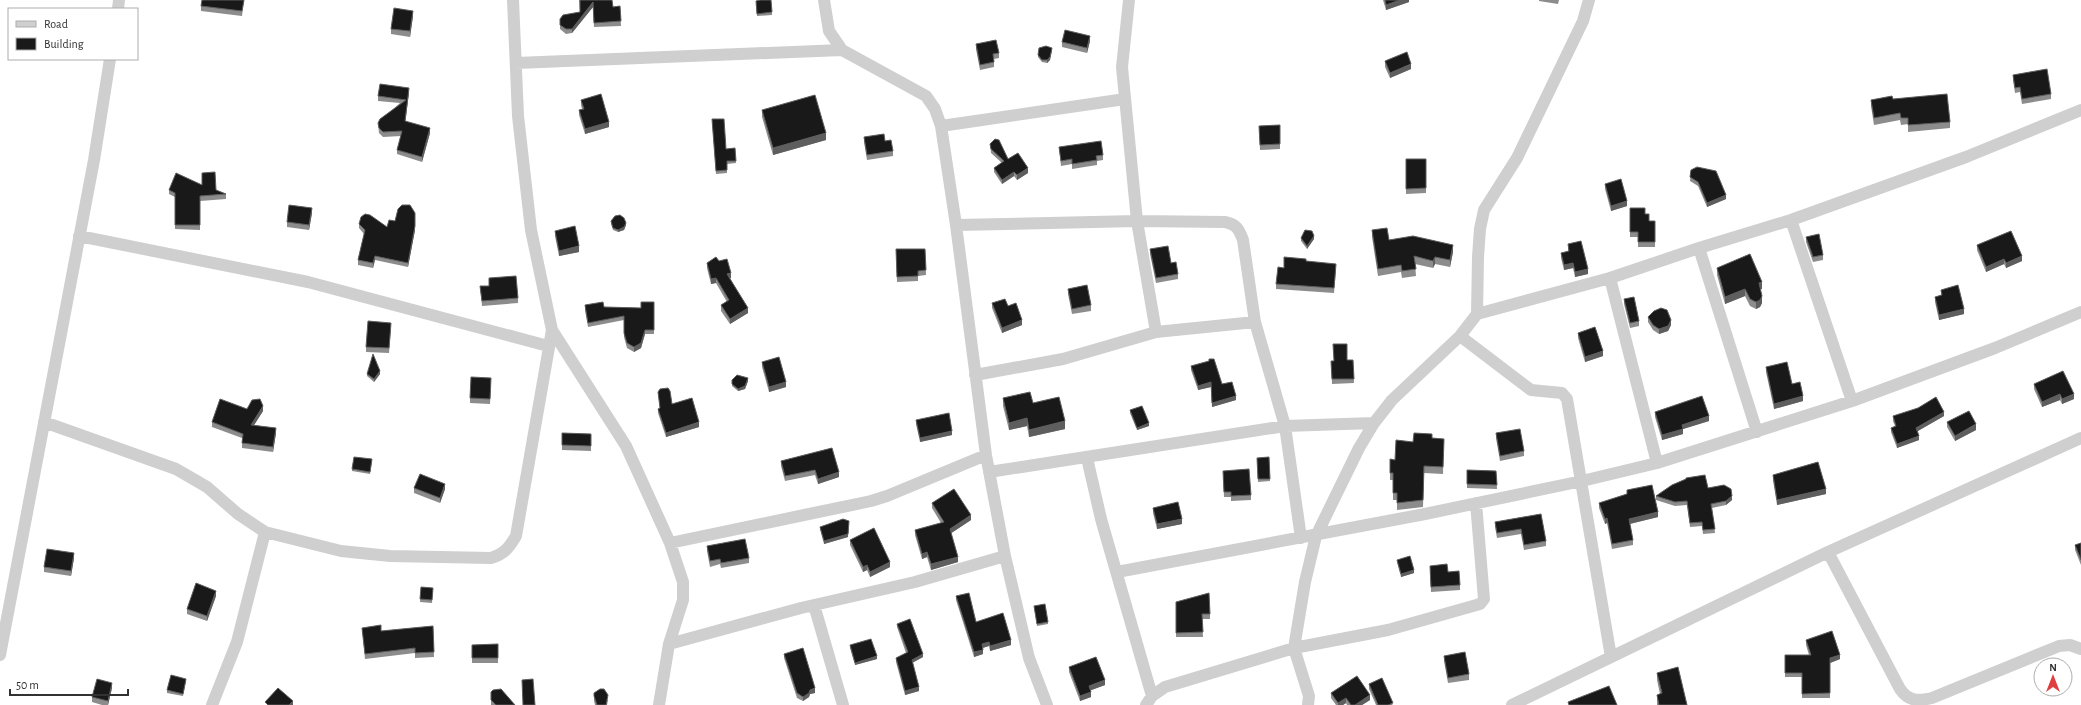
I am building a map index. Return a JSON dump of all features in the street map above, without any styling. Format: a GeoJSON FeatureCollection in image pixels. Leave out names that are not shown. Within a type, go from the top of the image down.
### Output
{"type":"FeatureCollection","features":[{"type":"Feature","properties":{"kind":"street"},"geometry":{"type":"LineString","coordinates":[[824,0],[829,31],[842,50],[926,96],[935,109],[941,126],[956,225],[989,472],[1005,556],[1029,658],[1047,705]]}},
{"type":"Feature","properties":{"kind":"street"},"geometry":{"type":"LineString","coordinates":[[1129,0],[1122,54],[1125,99],[1137,221],[1156,332]]}},
{"type":"Feature","properties":{"kind":"street"},"geometry":{"type":"LineString","coordinates":[[1310,702],[1294,648],[1305,582],[1316,536],[1359,448],[1374,423],[1392,400],[1460,336],[1477,314],[1478,257],[1480,229],[1484,210],[1516,158],[1582,21],[1589,0]]}},
{"type":"Feature","properties":{"kind":"street"},"geometry":{"type":"LineString","coordinates":[[512,1],[518,116],[530,230],[552,330],[626,446],[670,543],[683,582],[683,600],[669,644],[659,705]]}},
{"type":"Feature","properties":{"kind":"street"},"geometry":{"type":"LineString","coordinates":[[516,63],[842,50]]}},
{"type":"Feature","properties":{"kind":"street"},"geometry":{"type":"LineString","coordinates":[[0,656],[80,236],[110,60]]}},
{"type":"Feature","properties":{"kind":"street"},"geometry":{"type":"LineString","coordinates":[[941,126],[1125,99]]}},
{"type":"Feature","properties":{"kind":"street"},"geometry":{"type":"LineString","coordinates":[[1477,314],[1610,278],[1699,248],[1791,220],[1966,157],[2081,110]]}},
{"type":"Feature","properties":{"kind":"street"},"geometry":{"type":"LineString","coordinates":[[1791,220],[1852,401]]}},
{"type":"Feature","properties":{"kind":"street"},"geometry":{"type":"LineString","coordinates":[[956,225],[1137,221],[1225,222],[1234,224],[1240,230],[1243,240],[1255,322],[1285,426],[1301,538]]}},
{"type":"Feature","properties":{"kind":"street"},"geometry":{"type":"LineString","coordinates":[[80,236],[308,282],[548,346]]}},
{"type":"Feature","properties":{"kind":"street"},"geometry":{"type":"LineString","coordinates":[[1699,248],[1757,432]]}},
{"type":"Feature","properties":{"kind":"street"},"geometry":{"type":"LineString","coordinates":[[1610,278],[1657,463]]}},
{"type":"Feature","properties":{"kind":"street"},"geometry":{"type":"LineString","coordinates":[[1117,572],[1316,536],[1582,481],[1657,463],[1852,401],[1995,348],[2081,312]]}},
{"type":"Feature","properties":{"kind":"street"},"geometry":{"type":"LineString","coordinates":[[975,376],[1063,358],[1156,332],[1255,322]]}},
{"type":"Feature","properties":{"kind":"street"},"geometry":{"type":"LineString","coordinates":[[44,422],[176,469],[207,487],[238,514],[265,532],[341,551],[390,556],[491,558],[502,554],[510,547],[516,536],[552,330]]}},
{"type":"Feature","properties":{"kind":"street"},"geometry":{"type":"LineString","coordinates":[[1460,336],[1531,390],[1562,393],[1565,396],[1582,481],[1611,657]]}},
{"type":"Feature","properties":{"kind":"street"},"geometry":{"type":"LineString","coordinates":[[989,472],[1087,458],[1285,426],[1374,423]]}},
{"type":"Feature","properties":{"kind":"street"},"geometry":{"type":"LineString","coordinates":[[1512,705],[1535,700],[1611,657],[1828,552],[2081,438]]}},
{"type":"Feature","properties":{"kind":"street"},"geometry":{"type":"LineString","coordinates":[[670,543],[871,501],[887,496],[986,455]]}},
{"type":"Feature","properties":{"kind":"street"},"geometry":{"type":"LineString","coordinates":[[1087,458],[1101,519],[1117,572],[1149,700],[1165,687],[1294,648],[1388,630],[1480,604],[1484,599],[1476,503]]}},
{"type":"Feature","properties":{"kind":"street"},"geometry":{"type":"LineString","coordinates":[[212,705],[236,642],[265,532]]}},
{"type":"Feature","properties":{"kind":"street"},"geometry":{"type":"LineString","coordinates":[[1828,552],[1900,689],[1913,703],[1932,698],[2059,646],[2070,644],[2081,649]]}},
{"type":"Feature","properties":{"kind":"street"},"geometry":{"type":"LineString","coordinates":[[669,644],[814,605],[915,582],[1005,556]]}},
{"type":"Feature","properties":{"kind":"street"},"geometry":{"type":"LineString","coordinates":[[814,605],[843,705]]}},
{"type":"Feature","properties":{"kind":"building"},"geometry":{"type":"Polygon","coordinates":[[[202,0],[244,0],[242,11],[201,6],[202,0]]]}},
{"type":"Feature","properties":{"kind":"building"},"geometry":{"type":"Polygon","coordinates":[[[580,0],[612,0],[613,7],[620,6],[621,21],[594,23],[593,2],[572,29],[566,29],[560,25],[560,19],[563,15],[580,12],[580,0]]]}},
{"type":"Feature","properties":{"kind":"building"},"geometry":{"type":"Polygon","coordinates":[[[771,0],[772,12],[757,14],[756,1],[771,0]]]}},
{"type":"Feature","properties":{"kind":"building"},"geometry":{"type":"Polygon","coordinates":[[[1385,0],[1400,0],[1386,5],[1385,0]]]}},
{"type":"Feature","properties":{"kind":"building"},"geometry":{"type":"Polygon","coordinates":[[[394,8],[413,11],[410,31],[391,29],[394,8]]]}},
{"type":"Feature","properties":{"kind":"building"},"geometry":{"type":"Polygon","coordinates":[[[1065,30],[1090,36],[1087,48],[1062,42],[1065,30]]]}},
{"type":"Feature","properties":{"kind":"building"},"geometry":{"type":"Polygon","coordinates":[[[996,40],[999,53],[993,54],[994,62],[980,65],[976,44],[996,40]]]}},
{"type":"Feature","properties":{"kind":"building"},"geometry":{"type":"Polygon","coordinates":[[[1046,46],[1052,48],[1050,57],[1047,60],[1042,60],[1038,55],[1039,48],[1046,46]]]}},
{"type":"Feature","properties":{"kind":"building"},"geometry":{"type":"Polygon","coordinates":[[[1407,52],[1411,64],[1390,73],[1385,61],[1407,52]]]}},
{"type":"Feature","properties":{"kind":"building"},"geometry":{"type":"Polygon","coordinates":[[[2047,69],[2051,94],[2022,99],[2020,87],[2015,88],[2013,75],[2047,69]]]}},
{"type":"Feature","properties":{"kind":"building"},"geometry":{"type":"Polygon","coordinates":[[[380,84],[409,88],[405,121],[430,128],[422,157],[397,150],[402,131],[383,132],[379,128],[378,123],[380,119],[406,100],[378,96],[380,84]]]}},
{"type":"Feature","properties":{"kind":"building"},"geometry":{"type":"Polygon","coordinates":[[[601,94],[609,122],[585,129],[579,110],[584,109],[581,100],[601,94]]]}},
{"type":"Feature","properties":{"kind":"building"},"geometry":{"type":"Polygon","coordinates":[[[1947,94],[1950,122],[1908,125],[1908,118],[1901,118],[1900,113],[1874,118],[1871,100],[1892,96],[1893,99],[1947,94]]]}},
{"type":"Feature","properties":{"kind":"building"},"geometry":{"type":"Polygon","coordinates":[[[815,95],[826,133],[773,148],[762,110],[815,95]]]}},
{"type":"Feature","properties":{"kind":"building"},"geometry":{"type":"Polygon","coordinates":[[[712,119],[724,119],[726,149],[735,148],[736,161],[727,161],[727,170],[716,171],[712,119]]]}},
{"type":"Feature","properties":{"kind":"building"},"geometry":{"type":"Polygon","coordinates":[[[1280,125],[1280,144],[1260,145],[1259,126],[1280,125]]]}},
{"type":"Feature","properties":{"kind":"building"},"geometry":{"type":"Polygon","coordinates":[[[884,134],[885,141],[891,140],[893,151],[867,155],[864,137],[884,134]]]}},
{"type":"Feature","properties":{"kind":"building"},"geometry":{"type":"Polygon","coordinates":[[[995,139],[999,140],[1008,159],[1018,153],[1028,168],[1017,175],[1014,172],[1002,180],[994,168],[1004,161],[991,149],[990,144],[995,139]]]}},
{"type":"Feature","properties":{"kind":"building"},"geometry":{"type":"Polygon","coordinates":[[[1101,141],[1103,155],[1096,156],[1097,160],[1072,164],[1072,159],[1061,161],[1059,147],[1101,141]]]}},
{"type":"Feature","properties":{"kind":"building"},"geometry":{"type":"Polygon","coordinates":[[[1406,159],[1426,159],[1426,188],[1406,189],[1406,159]]]}},
{"type":"Feature","properties":{"kind":"building"},"geometry":{"type":"Polygon","coordinates":[[[1697,167],[1716,171],[1726,195],[1707,203],[1698,182],[1690,177],[1691,170],[1697,167]]]}},
{"type":"Feature","properties":{"kind":"building"},"geometry":{"type":"Polygon","coordinates":[[[215,172],[216,190],[226,194],[200,196],[200,225],[175,225],[175,193],[169,190],[176,173],[202,185],[202,173],[215,172]]]}},
{"type":"Feature","properties":{"kind":"building"},"geometry":{"type":"Polygon","coordinates":[[[1621,179],[1627,201],[1611,206],[1605,184],[1621,179]]]}},
{"type":"Feature","properties":{"kind":"building"},"geometry":{"type":"Polygon","coordinates":[[[289,205],[312,208],[309,225],[287,222],[289,205]]]}},
{"type":"Feature","properties":{"kind":"building"},"geometry":{"type":"Polygon","coordinates":[[[402,205],[410,205],[415,213],[415,226],[408,263],[375,256],[373,263],[358,260],[365,230],[359,224],[361,217],[365,214],[370,215],[387,227],[389,220],[395,221],[398,209],[402,205]]]}},
{"type":"Feature","properties":{"kind":"building"},"geometry":{"type":"Polygon","coordinates":[[[1630,208],[1645,208],[1645,214],[1649,214],[1649,221],[1655,221],[1655,242],[1638,242],[1638,232],[1630,232],[1630,208]]]}},
{"type":"Feature","properties":{"kind":"building"},"geometry":{"type":"Polygon","coordinates":[[[620,215],[624,218],[626,223],[624,227],[618,230],[613,228],[611,221],[615,216],[620,215]]]}},
{"type":"Feature","properties":{"kind":"building"},"geometry":{"type":"Polygon","coordinates":[[[575,226],[579,246],[559,251],[555,231],[575,226]]]}},
{"type":"Feature","properties":{"kind":"building"},"geometry":{"type":"Polygon","coordinates":[[[1387,228],[1389,240],[1413,236],[1453,245],[1450,260],[1435,257],[1433,261],[1414,256],[1416,269],[1402,271],[1401,265],[1378,269],[1372,230],[1387,228]]]}},
{"type":"Feature","properties":{"kind":"building"},"geometry":{"type":"Polygon","coordinates":[[[1305,230],[1312,231],[1314,236],[1307,246],[1301,238],[1305,230]]]}},
{"type":"Feature","properties":{"kind":"building"},"geometry":{"type":"Polygon","coordinates":[[[2011,231],[2022,256],[2006,263],[2004,259],[1986,267],[1977,245],[2011,231]]]}},
{"type":"Feature","properties":{"kind":"building"},"geometry":{"type":"Polygon","coordinates":[[[1819,234],[1823,255],[1813,257],[1806,237],[1819,234]]]}},
{"type":"Feature","properties":{"kind":"building"},"geometry":{"type":"Polygon","coordinates":[[[1581,241],[1588,269],[1575,272],[1573,263],[1564,265],[1561,253],[1569,251],[1568,244],[1581,241]]]}},
{"type":"Feature","properties":{"kind":"building"},"geometry":{"type":"Polygon","coordinates":[[[1168,246],[1171,263],[1176,262],[1178,274],[1156,278],[1150,249],[1168,246]]]}},
{"type":"Feature","properties":{"kind":"building"},"geometry":{"type":"Polygon","coordinates":[[[896,249],[925,249],[926,270],[918,271],[918,276],[897,277],[896,249]]]}},
{"type":"Feature","properties":{"kind":"building"},"geometry":{"type":"Polygon","coordinates":[[[1750,254],[1762,282],[1759,283],[1762,296],[1760,300],[1756,302],[1750,299],[1745,289],[1725,297],[1717,268],[1750,254]]]}},
{"type":"Feature","properties":{"kind":"building"},"geometry":{"type":"Polygon","coordinates":[[[716,257],[719,261],[727,259],[731,273],[727,274],[748,308],[730,319],[721,305],[729,300],[716,278],[711,279],[707,263],[716,257]]]}},
{"type":"Feature","properties":{"kind":"building"},"geometry":{"type":"Polygon","coordinates":[[[1284,257],[1336,264],[1334,288],[1276,284],[1278,267],[1284,268],[1284,257]]]}},
{"type":"Feature","properties":{"kind":"building"},"geometry":{"type":"Polygon","coordinates":[[[516,276],[518,298],[482,301],[480,286],[489,286],[489,278],[516,276]]]}},
{"type":"Feature","properties":{"kind":"building"},"geometry":{"type":"Polygon","coordinates":[[[1087,285],[1091,305],[1072,309],[1068,289],[1087,285]]]}},
{"type":"Feature","properties":{"kind":"building"},"geometry":{"type":"Polygon","coordinates":[[[1958,285],[1964,309],[1939,315],[1935,297],[1942,295],[1941,290],[1958,285]]]}},
{"type":"Feature","properties":{"kind":"building"},"geometry":{"type":"Polygon","coordinates":[[[1634,297],[1639,321],[1630,323],[1624,299],[1634,297]]]}},
{"type":"Feature","properties":{"kind":"building"},"geometry":{"type":"Polygon","coordinates":[[[1005,299],[1008,306],[1016,303],[1022,320],[1002,328],[992,303],[1005,299]]]}},
{"type":"Feature","properties":{"kind":"building"},"geometry":{"type":"Polygon","coordinates":[[[603,302],[604,307],[641,308],[641,302],[654,302],[654,330],[645,330],[641,343],[634,347],[627,343],[624,333],[624,316],[588,323],[585,305],[603,302]]]}},
{"type":"Feature","properties":{"kind":"building"},"geometry":{"type":"Polygon","coordinates":[[[1661,308],[1667,310],[1671,320],[1668,326],[1659,329],[1653,325],[1648,317],[1654,311],[1661,308]]]}},
{"type":"Feature","properties":{"kind":"building"},"geometry":{"type":"Polygon","coordinates":[[[368,321],[391,323],[389,348],[366,347],[368,321]]]}},
{"type":"Feature","properties":{"kind":"building"},"geometry":{"type":"Polygon","coordinates":[[[1595,327],[1603,351],[1585,357],[1578,333],[1595,327]]]}},
{"type":"Feature","properties":{"kind":"building"},"geometry":{"type":"Polygon","coordinates":[[[1333,344],[1347,344],[1347,360],[1353,360],[1354,379],[1332,379],[1331,361],[1334,361],[1333,344]]]}},
{"type":"Feature","properties":{"kind":"building"},"geometry":{"type":"Polygon","coordinates":[[[373,354],[380,371],[374,379],[367,374],[373,354]]]}},
{"type":"Feature","properties":{"kind":"building"},"geometry":{"type":"Polygon","coordinates":[[[779,357],[786,382],[769,387],[762,362],[779,357]]]}},
{"type":"Feature","properties":{"kind":"building"},"geometry":{"type":"Polygon","coordinates":[[[1209,359],[1214,359],[1222,384],[1232,382],[1236,396],[1212,403],[1211,382],[1198,386],[1191,366],[1209,361],[1209,359]]]}},
{"type":"Feature","properties":{"kind":"building"},"geometry":{"type":"Polygon","coordinates":[[[1787,362],[1792,384],[1800,382],[1803,396],[1774,404],[1766,367],[1787,362]]]}},
{"type":"Feature","properties":{"kind":"building"},"geometry":{"type":"Polygon","coordinates":[[[2063,371],[2074,394],[2062,399],[2060,394],[2042,402],[2034,384],[2063,371]]]}},
{"type":"Feature","properties":{"kind":"building"},"geometry":{"type":"Polygon","coordinates":[[[737,375],[748,378],[745,386],[738,389],[732,384],[732,380],[737,375]]]}},
{"type":"Feature","properties":{"kind":"building"},"geometry":{"type":"Polygon","coordinates":[[[471,377],[491,378],[490,399],[470,398],[471,377]]]}},
{"type":"Feature","properties":{"kind":"building"},"geometry":{"type":"Polygon","coordinates":[[[668,388],[670,391],[672,404],[692,398],[699,422],[666,433],[658,409],[660,408],[658,392],[660,389],[668,388]]]}},
{"type":"Feature","properties":{"kind":"building"},"geometry":{"type":"Polygon","coordinates":[[[1030,392],[1033,403],[1059,397],[1065,421],[1029,430],[1027,418],[1009,423],[1003,398],[1030,392]]]}},
{"type":"Feature","properties":{"kind":"building"},"geometry":{"type":"Polygon","coordinates":[[[1702,396],[1709,416],[1682,425],[1683,429],[1662,435],[1655,412],[1702,396]]]}},
{"type":"Feature","properties":{"kind":"building"},"geometry":{"type":"Polygon","coordinates":[[[1936,397],[1944,412],[1916,428],[1919,436],[1897,444],[1891,428],[1896,426],[1893,416],[1918,408],[1936,397]]]}},
{"type":"Feature","properties":{"kind":"building"},"geometry":{"type":"Polygon","coordinates":[[[220,399],[247,409],[252,400],[260,399],[263,406],[251,425],[276,428],[273,447],[242,443],[243,434],[212,422],[220,399]]]}},
{"type":"Feature","properties":{"kind":"building"},"geometry":{"type":"Polygon","coordinates":[[[1142,406],[1149,423],[1137,428],[1130,410],[1142,406]]]}},
{"type":"Feature","properties":{"kind":"building"},"geometry":{"type":"Polygon","coordinates":[[[1969,411],[1976,424],[1955,436],[1947,422],[1969,411]]]}},
{"type":"Feature","properties":{"kind":"building"},"geometry":{"type":"Polygon","coordinates":[[[949,413],[952,431],[920,438],[916,420],[949,413]]]}},
{"type":"Feature","properties":{"kind":"building"},"geometry":{"type":"Polygon","coordinates":[[[1520,429],[1524,451],[1500,456],[1496,433],[1520,429]]]}},
{"type":"Feature","properties":{"kind":"building"},"geometry":{"type":"Polygon","coordinates":[[[562,433],[591,434],[591,446],[562,445],[562,433]]]}},
{"type":"Feature","properties":{"kind":"building"},"geometry":{"type":"Polygon","coordinates":[[[1414,433],[1432,434],[1432,438],[1444,439],[1443,467],[1424,466],[1423,500],[1397,503],[1397,493],[1393,493],[1393,473],[1390,473],[1390,459],[1395,460],[1396,440],[1413,442],[1414,433]]]}},
{"type":"Feature","properties":{"kind":"building"},"geometry":{"type":"Polygon","coordinates":[[[832,448],[839,472],[818,479],[815,470],[785,476],[781,461],[832,448]]]}},
{"type":"Feature","properties":{"kind":"building"},"geometry":{"type":"Polygon","coordinates":[[[354,457],[372,459],[370,472],[352,469],[354,457]]]}},
{"type":"Feature","properties":{"kind":"building"},"geometry":{"type":"Polygon","coordinates":[[[1269,457],[1270,479],[1258,479],[1257,458],[1269,457]]]}},
{"type":"Feature","properties":{"kind":"building"},"geometry":{"type":"Polygon","coordinates":[[[1818,462],[1826,489],[1777,500],[1773,475],[1818,462]]]}},
{"type":"Feature","properties":{"kind":"building"},"geometry":{"type":"Polygon","coordinates":[[[1249,469],[1251,495],[1231,496],[1231,492],[1224,492],[1223,471],[1249,469]]]}},
{"type":"Feature","properties":{"kind":"building"},"geometry":{"type":"Polygon","coordinates":[[[1467,470],[1496,471],[1497,485],[1467,484],[1467,470]]]}},
{"type":"Feature","properties":{"kind":"building"},"geometry":{"type":"Polygon","coordinates":[[[420,474],[445,484],[440,498],[414,488],[420,474]]]}},
{"type":"Feature","properties":{"kind":"building"},"geometry":{"type":"Polygon","coordinates":[[[1705,475],[1708,488],[1724,485],[1731,489],[1732,496],[1726,501],[1711,504],[1715,529],[1703,530],[1702,522],[1690,523],[1687,501],[1675,502],[1656,496],[1672,485],[1686,478],[1705,475]]]}},
{"type":"Feature","properties":{"kind":"building"},"geometry":{"type":"Polygon","coordinates":[[[1652,485],[1658,512],[1629,519],[1633,540],[1612,544],[1607,518],[1605,519],[1599,503],[1627,494],[1627,490],[1652,485]]]}},
{"type":"Feature","properties":{"kind":"building"},"geometry":{"type":"Polygon","coordinates":[[[954,489],[971,515],[950,529],[958,557],[931,564],[927,552],[922,554],[915,530],[944,522],[932,503],[954,489]]]}},
{"type":"Feature","properties":{"kind":"building"},"geometry":{"type":"Polygon","coordinates":[[[1178,502],[1182,519],[1157,524],[1153,508],[1178,502]]]}},
{"type":"Feature","properties":{"kind":"building"},"geometry":{"type":"Polygon","coordinates":[[[1541,514],[1546,541],[1524,545],[1521,529],[1497,533],[1495,522],[1541,514]]]}},
{"type":"Feature","properties":{"kind":"building"},"geometry":{"type":"Polygon","coordinates":[[[843,519],[849,521],[848,534],[824,541],[820,527],[843,519]]]}},
{"type":"Feature","properties":{"kind":"building"},"geometry":{"type":"Polygon","coordinates":[[[874,528],[890,562],[870,572],[867,565],[863,567],[850,540],[874,528]]]}},
{"type":"Feature","properties":{"kind":"building"},"geometry":{"type":"Polygon","coordinates":[[[745,539],[749,558],[721,563],[720,559],[710,561],[707,546],[745,539]]]}},
{"type":"Feature","properties":{"kind":"building"},"geometry":{"type":"Polygon","coordinates":[[[2081,543],[2081,560],[2075,545],[2081,543]]]}},
{"type":"Feature","properties":{"kind":"building"},"geometry":{"type":"Polygon","coordinates":[[[47,549],[74,553],[71,571],[44,567],[47,549]]]}},
{"type":"Feature","properties":{"kind":"building"},"geometry":{"type":"Polygon","coordinates":[[[1410,556],[1414,570],[1401,574],[1397,560],[1410,556]]]}},
{"type":"Feature","properties":{"kind":"building"},"geometry":{"type":"Polygon","coordinates":[[[1447,564],[1448,572],[1459,571],[1460,585],[1431,587],[1430,566],[1447,564]]]}},
{"type":"Feature","properties":{"kind":"building"},"geometry":{"type":"Polygon","coordinates":[[[196,583],[216,591],[207,616],[187,609],[196,583]]]}},
{"type":"Feature","properties":{"kind":"building"},"geometry":{"type":"Polygon","coordinates":[[[421,587],[433,588],[432,600],[420,599],[421,587]]]}},
{"type":"Feature","properties":{"kind":"building"},"geometry":{"type":"Polygon","coordinates":[[[969,593],[976,622],[1003,613],[1011,640],[990,646],[989,642],[982,644],[983,650],[974,652],[956,596],[969,593]]]}},
{"type":"Feature","properties":{"kind":"building"},"geometry":{"type":"Polygon","coordinates":[[[1209,593],[1210,614],[1202,614],[1203,632],[1176,633],[1176,602],[1209,593]]]}},
{"type":"Feature","properties":{"kind":"building"},"geometry":{"type":"Polygon","coordinates":[[[1045,604],[1048,622],[1037,624],[1034,606],[1045,604]]]}},
{"type":"Feature","properties":{"kind":"building"},"geometry":{"type":"Polygon","coordinates":[[[910,619],[923,654],[912,660],[919,687],[905,691],[896,658],[908,652],[897,624],[910,619]]]}},
{"type":"Feature","properties":{"kind":"building"},"geometry":{"type":"Polygon","coordinates":[[[381,625],[381,631],[433,626],[434,652],[415,653],[415,648],[365,654],[362,628],[381,625]]]}},
{"type":"Feature","properties":{"kind":"building"},"geometry":{"type":"Polygon","coordinates":[[[1832,631],[1840,655],[1830,658],[1830,693],[1802,694],[1802,673],[1785,673],[1785,655],[1811,655],[1806,640],[1832,631]]]}},
{"type":"Feature","properties":{"kind":"building"},"geometry":{"type":"Polygon","coordinates":[[[871,639],[877,656],[855,663],[850,645],[871,639]]]}},
{"type":"Feature","properties":{"kind":"building"},"geometry":{"type":"Polygon","coordinates":[[[498,644],[498,658],[472,658],[472,645],[498,644]]]}},
{"type":"Feature","properties":{"kind":"building"},"geometry":{"type":"Polygon","coordinates":[[[803,648],[815,688],[810,690],[809,693],[803,697],[797,693],[784,654],[803,648]]]}},
{"type":"Feature","properties":{"kind":"building"},"geometry":{"type":"Polygon","coordinates":[[[1465,652],[1469,674],[1448,678],[1444,656],[1465,652]]]}},
{"type":"Feature","properties":{"kind":"building"},"geometry":{"type":"Polygon","coordinates":[[[1096,657],[1105,680],[1089,686],[1091,692],[1080,696],[1069,667],[1096,657]]]}},
{"type":"Feature","properties":{"kind":"building"},"geometry":{"type":"Polygon","coordinates":[[[1678,667],[1687,705],[1659,705],[1657,695],[1662,693],[1657,673],[1678,667]]]}},
{"type":"Feature","properties":{"kind":"building"},"geometry":{"type":"Polygon","coordinates":[[[171,675],[186,679],[183,694],[167,690],[171,675]]]}},
{"type":"Feature","properties":{"kind":"building"},"geometry":{"type":"Polygon","coordinates":[[[1357,676],[1370,695],[1355,705],[1351,705],[1346,698],[1338,703],[1331,693],[1357,676]]]}},
{"type":"Feature","properties":{"kind":"building"},"geometry":{"type":"Polygon","coordinates":[[[1382,678],[1393,703],[1388,705],[1378,705],[1369,684],[1382,678]]]}},
{"type":"Feature","properties":{"kind":"building"},"geometry":{"type":"Polygon","coordinates":[[[97,679],[112,683],[108,701],[92,697],[97,679]]]}},
{"type":"Feature","properties":{"kind":"building"},"geometry":{"type":"Polygon","coordinates":[[[533,679],[535,705],[523,705],[522,680],[533,679]]]}},
{"type":"Feature","properties":{"kind":"building"},"geometry":{"type":"Polygon","coordinates":[[[1609,686],[1617,705],[1569,705],[1568,702],[1609,686]]]}},
{"type":"Feature","properties":{"kind":"building"},"geometry":{"type":"Polygon","coordinates":[[[278,688],[293,701],[289,705],[268,705],[265,702],[278,688]]]}},
{"type":"Feature","properties":{"kind":"building"},"geometry":{"type":"Polygon","coordinates":[[[501,689],[515,705],[496,705],[491,700],[491,692],[493,690],[501,689]]]}},
{"type":"Feature","properties":{"kind":"building"},"geometry":{"type":"Polygon","coordinates":[[[600,689],[604,689],[608,695],[606,705],[597,705],[594,693],[600,689]]]}}]}
